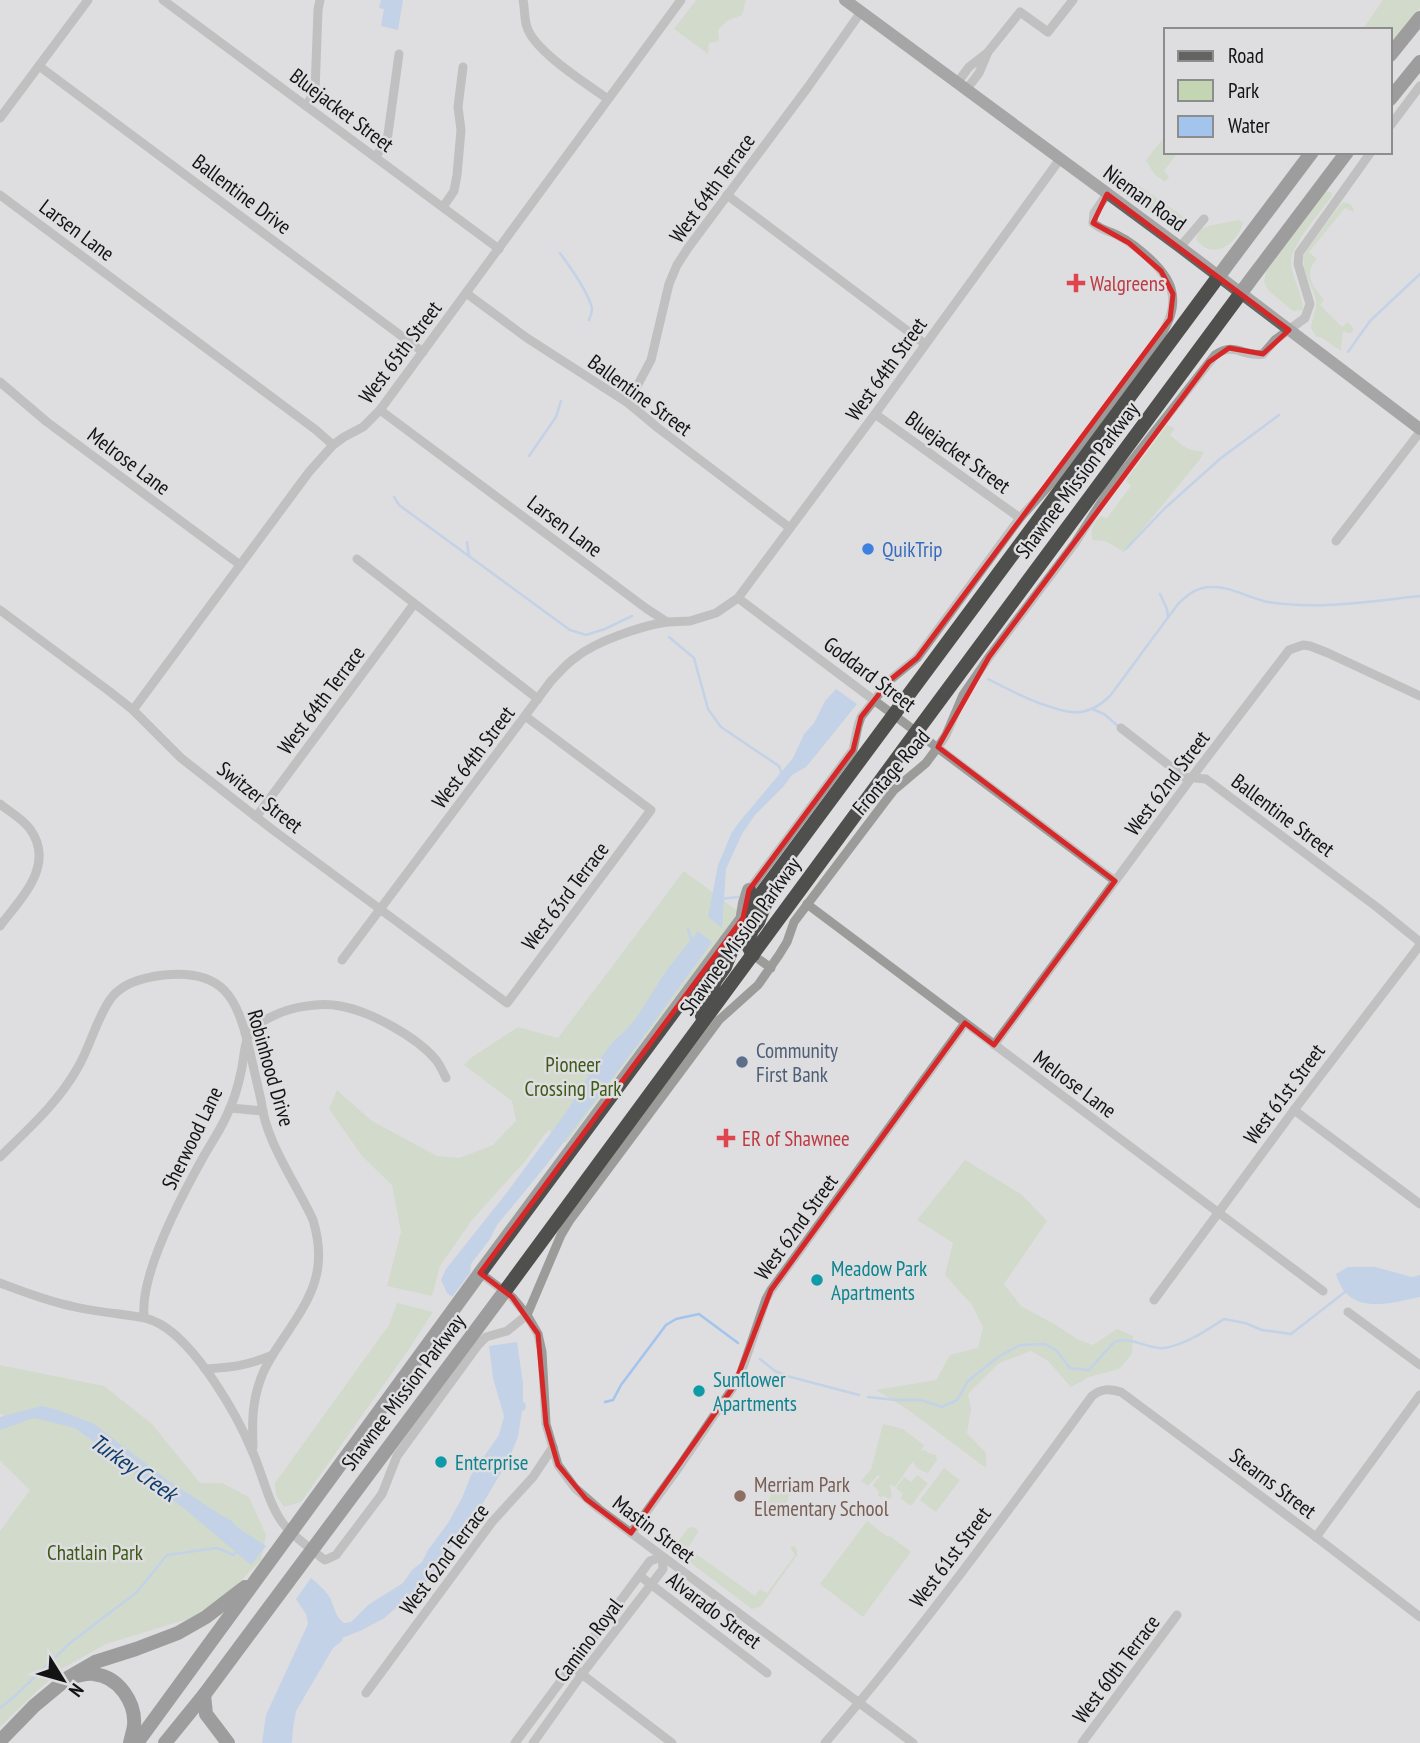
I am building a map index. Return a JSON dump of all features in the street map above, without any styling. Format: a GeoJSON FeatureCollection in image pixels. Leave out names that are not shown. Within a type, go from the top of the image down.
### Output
{"type":"FeatureCollection","features":[{"type":"Feature","properties":{"kind":"highway"},"geometry":{"type":"LineString","coordinates":[[1392,53],[1420,18]]}},
{"type":"Feature","properties":{"kind":"highway"},"geometry":{"type":"LineString","coordinates":[[1392,97],[1420,62]]}},
{"type":"Feature","properties":{"kind":"highway","name":"Shawnee Mission Parkway"},"geometry":{"type":"LineString","coordinates":[[137,1743],[480,1273],[1311,154]]}},
{"type":"Feature","properties":{"kind":"highway","name":"Shawnee Mission Parkway"},"geometry":{"type":"LineString","coordinates":[[164,1743],[204,1695],[505,1292],[1345,154]]}},
{"type":"Feature","properties":{"kind":"highway"},"geometry":{"type":"LineString","coordinates":[[753,955],[747,944],[777,873]]}},
{"type":"Feature","properties":{"kind":"highway"},"geometry":{"type":"LineString","coordinates":[[743,918],[749,890]]}},
{"type":"Feature","properties":{"kind":"highway"},"geometry":{"type":"LineString","coordinates":[[696,1033],[715,981],[731,952],[726,941]]}},
{"type":"Feature","properties":{"kind":"highway"},"geometry":{"type":"LineString","coordinates":[[0,1741],[34,1706],[69,1677],[95,1662],[178,1633],[206,1617],[257,1578]]}},
{"type":"Feature","properties":{"kind":"highway"},"geometry":{"type":"LineString","coordinates":[[69,1677],[92,1673],[107,1678],[120,1687],[132,1710],[134,1727],[130,1743]]}},
{"type":"Feature","properties":{"kind":"highway"},"geometry":{"type":"LineString","coordinates":[[204,1695],[206,1714],[228,1743]]}},
{"type":"Feature","properties":{"kind":"main road","name":"Nieman Road"},"geometry":{"type":"LineString","coordinates":[[845,0],[1180,247],[1420,430]]}},
{"type":"Feature","properties":{"kind":"street"},"geometry":{"type":"LineString","coordinates":[[0,118],[88,0]]}},
{"type":"Feature","properties":{"kind":"street","name":"Bluejacket Street"},"geometry":{"type":"LineString","coordinates":[[163,0],[176,4],[306,106],[499,249]]}},
{"type":"Feature","properties":{"kind":"street"},"geometry":{"type":"LineString","coordinates":[[306,106],[315,91],[320,0]]}},
{"type":"Feature","properties":{"kind":"street"},"geometry":{"type":"LineString","coordinates":[[523,0],[527,28],[534,42],[608,99]]}},
{"type":"Feature","properties":{"kind":"street","name":"West 65th Street"},"geometry":{"type":"LineString","coordinates":[[133,710],[309,472],[333,445],[363,427],[380,410],[681,0]]}},
{"type":"Feature","properties":{"kind":"street"},"geometry":{"type":"LineString","coordinates":[[961,86],[979,74],[988,52],[1020,12],[1048,32],[1073,0]]}},
{"type":"Feature","properties":{"kind":"street","name":"West 64th Terrace"},"geometry":{"type":"LineString","coordinates":[[628,403],[651,360],[664,299],[677,265],[861,12]]}},
{"type":"Feature","properties":{"kind":"street"},"geometry":{"type":"LineString","coordinates":[[375,157],[386,143],[399,54]]}},
{"type":"Feature","properties":{"kind":"street","name":"Ballentine Drive"},"geometry":{"type":"LineString","coordinates":[[39,66],[423,352]]}},
{"type":"Feature","properties":{"kind":"street"},"geometry":{"type":"LineString","coordinates":[[443,207],[454,191],[457,175],[461,130],[458,107],[463,67]]}},
{"type":"Feature","properties":{"kind":"street"},"geometry":{"type":"LineString","coordinates":[[1392,123],[1420,86]]}},
{"type":"Feature","properties":{"kind":"street","name":"Frontage Road"},"geometry":{"type":"LineString","coordinates":[[527,1315],[570,1220],[719,1020],[748,995],[771,968],[787,942],[794,922],[894,790],[926,762],[938,747],[963,695],[1075,543],[1111,487],[1215,355],[1230,348],[1251,355],[1263,354],[1275,340],[1305,318],[1310,304],[1298,264],[1299,253],[1370,154]]}},
{"type":"Feature","properties":{"kind":"street","name":"West 64th Street"},"geometry":{"type":"LineString","coordinates":[[738,598],[1060,159]]}},
{"type":"Feature","properties":{"kind":"street"},"geometry":{"type":"LineString","coordinates":[[1326,178],[1343,190]]}},
{"type":"Feature","properties":{"kind":"street","name":"Frontage Road"},"geometry":{"type":"LineString","coordinates":[[749,890],[853,750],[861,718],[875,699],[890,680],[917,657],[1020,519],[1054,480],[1170,319],[1173,294],[1161,271],[1129,243],[1115,234],[1103,231],[1093,223],[1094,213],[1107,194]]}},
{"type":"Feature","properties":{"kind":"street","name":"Larsen Lane"},"geometry":{"type":"LineString","coordinates":[[0,195],[333,445]]}},
{"type":"Feature","properties":{"kind":"street"},"geometry":{"type":"LineString","coordinates":[[727,195],[925,344]]}},
{"type":"Feature","properties":{"kind":"street"},"geometry":{"type":"LineString","coordinates":[[1180,247],[1204,219]]}},
{"type":"Feature","properties":{"kind":"street","name":"Ballentine Street"},"geometry":{"type":"LineString","coordinates":[[467,293],[527,338],[628,403],[790,528]]}},
{"type":"Feature","properties":{"kind":"street","name":"Melrose Lane"},"geometry":{"type":"LineString","coordinates":[[0,382],[47,422],[239,564]]}},
{"type":"Feature","properties":{"kind":"street","name":"Larsen Lane"},"geometry":{"type":"LineString","coordinates":[[380,410],[667,622]]}},
{"type":"Feature","properties":{"kind":"street","name":"Bluejacket Street"},"geometry":{"type":"LineString","coordinates":[[875,414],[1020,519]]}},
{"type":"Feature","properties":{"kind":"street"},"geometry":{"type":"LineString","coordinates":[[1336,541],[1420,430]]}},
{"type":"Feature","properties":{"kind":"street"},"geometry":{"type":"LineString","coordinates":[[357,559],[538,698]]}},
{"type":"Feature","properties":{"kind":"street"},"geometry":{"type":"LineString","coordinates":[[667,622],[705,617],[738,598]]}},
{"type":"Feature","properties":{"kind":"street","name":"Goddard Street"},"geometry":{"type":"LineString","coordinates":[[738,598],[1115,881]]}},
{"type":"Feature","properties":{"kind":"street","name":"West 64th Terrace"},"geometry":{"type":"LineString","coordinates":[[256,817],[414,604]]}},
{"type":"Feature","properties":{"kind":"street","name":"Switzer Street"},"geometry":{"type":"LineString","coordinates":[[0,610],[133,710],[181,758],[256,817],[506,1003]]}},
{"type":"Feature","properties":{"kind":"street","name":"West 64th Street"},"geometry":{"type":"LineString","coordinates":[[342,960],[538,698],[566,666],[586,650],[645,626],[667,622]]}},
{"type":"Feature","properties":{"kind":"street","name":"West 62nd Street"},"geometry":{"type":"LineString","coordinates":[[994,1045],[1289,650],[1310,646],[1420,696]]}},
{"type":"Feature","properties":{"kind":"street","name":"West 63rd Terrace"},"geometry":{"type":"LineString","coordinates":[[506,1003],[651,810],[525,716]]}},
{"type":"Feature","properties":{"kind":"street","name":"Ballentine Street"},"geometry":{"type":"LineString","coordinates":[[1121,728],[1184,777],[1206,779],[1378,908],[1420,943]]}},
{"type":"Feature","properties":{"kind":"street"},"geometry":{"type":"LineString","coordinates":[[0,804],[24,822],[36,839],[40,852],[36,877],[0,926]]}},
{"type":"Feature","properties":{"kind":"street","name":"Melrose Lane"},"geometry":{"type":"LineString","coordinates":[[807,904],[1323,1291]]}},
{"type":"Feature","properties":{"kind":"street","name":"West 61st Street"},"geometry":{"type":"LineString","coordinates":[[1154,1300],[1420,943]]}},
{"type":"Feature","properties":{"kind":"street"},"geometry":{"type":"LineString","coordinates":[[753,955],[771,968]]}},
{"type":"Feature","properties":{"kind":"street","name":"Robinhood Drive"},"geometry":{"type":"LineString","coordinates":[[0,1157],[61,1094],[77,1070],[112,997],[122,988],[134,981],[150,977],[188,974],[217,983],[226,992],[242,1021],[262,1111],[313,1220],[320,1255],[307,1304],[272,1355],[257,1389],[252,1412],[253,1453]]}},
{"type":"Feature","properties":{"kind":"street"},"geometry":{"type":"LineString","coordinates":[[247,1041],[251,1031],[262,1021],[285,1010],[312,1005],[340,1005],[386,1022],[400,1031],[438,1062],[446,1078]]}},
{"type":"Feature","properties":{"kind":"street","name":"West 62nd Street"},"geometry":{"type":"LineString","coordinates":[[631,1533],[734,1387],[771,1290],[965,1023]]}},
{"type":"Feature","properties":{"kind":"street","name":"Sherwood Lane"},"geometry":{"type":"LineString","coordinates":[[144,1316],[146,1284],[188,1186],[226,1118],[241,1074],[247,1041]]}},
{"type":"Feature","properties":{"kind":"street"},"geometry":{"type":"LineString","coordinates":[[230,1108],[262,1111]]}},
{"type":"Feature","properties":{"kind":"street"},"geometry":{"type":"LineString","coordinates":[[1294,1110],[1420,1204]]}},
{"type":"Feature","properties":{"kind":"street","name":"Mastin Street"},"geometry":{"type":"LineString","coordinates":[[480,1273],[512,1297],[538,1334],[542,1352],[546,1424],[558,1465],[575,1489],[913,1743]]}},
{"type":"Feature","properties":{"kind":"street","name":"Robinhood Drive"},"geometry":{"type":"LineString","coordinates":[[0,1283],[43,1299],[72,1306],[127,1316],[144,1316],[175,1334],[205,1369],[223,1396],[253,1453],[275,1511],[284,1525],[312,1550]]}},
{"type":"Feature","properties":{"kind":"street"},"geometry":{"type":"LineString","coordinates":[[1348,1312],[1420,1365]]}},
{"type":"Feature","properties":{"kind":"street"},"geometry":{"type":"LineString","coordinates":[[312,1550],[325,1560],[336,1555],[382,1494],[397,1456],[478,1345],[486,1337],[507,1331],[527,1315]]}},
{"type":"Feature","properties":{"kind":"street"},"geometry":{"type":"LineString","coordinates":[[205,1369],[236,1367],[272,1355]]}},
{"type":"Feature","properties":{"kind":"street","name":"West 61st Street"},"geometry":{"type":"LineString","coordinates":[[825,1743],[980,1548],[1092,1396],[1100,1390]]}},
{"type":"Feature","properties":{"kind":"street","name":"Stearns Street"},"geometry":{"type":"LineString","coordinates":[[1100,1390],[1121,1392],[1420,1617]]}},
{"type":"Feature","properties":{"kind":"street"},"geometry":{"type":"LineString","coordinates":[[1316,1537],[1420,1395]]}},
{"type":"Feature","properties":{"kind":"street","name":"West 62nd Terrace"},"geometry":{"type":"LineString","coordinates":[[366,1693],[492,1522],[533,1477],[553,1447]]}},
{"type":"Feature","properties":{"kind":"street"},"geometry":{"type":"LineString","coordinates":[[515,1743],[650,1561],[662,1557]]}},
{"type":"Feature","properties":{"kind":"street","name":"Camino Royal"},"geometry":{"type":"LineString","coordinates":[[533,1743],[582,1674],[652,1585],[663,1569],[662,1557]]}},
{"type":"Feature","properties":{"kind":"street","name":"Alvarado Street"},"geometry":{"type":"LineString","coordinates":[[640,1576],[767,1673]]}},
{"type":"Feature","properties":{"kind":"street","name":"West 60th Terrace"},"geometry":{"type":"LineString","coordinates":[[1082,1743],[1177,1615]]}},
{"type":"Feature","properties":{"kind":"street"},"geometry":{"type":"LineString","coordinates":[[572,1667],[672,1743]]}},
{"type":"Feature","properties":{"kind":"highlighted area"},"geometry":{"type":"Polygon","coordinates":[[[1107,194],[1289,330],[1263,354],[1229,348],[1209,362],[989,657],[938,747],[1115,881],[994,1045],[965,1023],[771,1290],[734,1386],[631,1533],[586,1499],[558,1465],[546,1424],[538,1334],[512,1297],[480,1273],[743,918],[749,890],[853,750],[861,717],[890,680],[917,658],[1170,319],[1173,294],[1161,271],[1129,243],[1093,223],[1107,194]]]}},
{"type":"Feature","properties":{"kind":"green space"},"geometry":{"type":"Polygon","coordinates":[[[696,0],[746,0],[742,15],[727,21],[718,30],[719,41],[709,43],[708,54],[674,29],[696,0]]]}},
{"type":"Feature","properties":{"kind":"green space"},"geometry":{"type":"Polygon","coordinates":[[[1383,0],[1420,0],[1420,8],[1392,43],[1392,28],[1363,28],[1383,0]]]}},
{"type":"Feature","properties":{"kind":"green space"},"geometry":{"type":"Polygon","coordinates":[[[1164,138],[1164,154],[1177,154],[1164,171],[1169,177],[1165,182],[1154,174],[1146,160],[1164,138]]]}},
{"type":"Feature","properties":{"kind":"green space"},"geometry":{"type":"Polygon","coordinates":[[[1131,180],[1184,218],[1179,226],[1170,226],[1120,190],[1123,182],[1131,180]]]}},
{"type":"Feature","properties":{"kind":"green space"},"geometry":{"type":"Polygon","coordinates":[[[1325,191],[1331,192],[1332,196],[1292,254],[1293,273],[1303,310],[1293,311],[1269,291],[1264,282],[1266,271],[1325,191]]]}},
{"type":"Feature","properties":{"kind":"green space"},"geometry":{"type":"Polygon","coordinates":[[[1343,202],[1350,204],[1353,212],[1345,208],[1309,252],[1317,259],[1310,275],[1313,285],[1324,300],[1320,305],[1342,327],[1348,322],[1354,329],[1350,334],[1343,331],[1341,351],[1316,336],[1311,328],[1316,300],[1305,271],[1304,259],[1305,252],[1343,202]]]}},
{"type":"Feature","properties":{"kind":"green space"},"geometry":{"type":"Polygon","coordinates":[[[1239,220],[1243,223],[1240,231],[1223,248],[1209,249],[1196,239],[1200,230],[1208,226],[1239,220]]]}},
{"type":"Feature","properties":{"kind":"green space"},"geometry":{"type":"Polygon","coordinates":[[[1167,425],[1175,428],[1170,435],[1182,445],[1194,451],[1204,451],[1201,458],[1124,552],[1105,541],[1093,540],[1094,524],[1101,516],[1107,518],[1131,486],[1126,480],[1167,425]]]}},
{"type":"Feature","properties":{"kind":"green space","name":"Pioneer Crossing Park"},"geometry":{"type":"Polygon","coordinates":[[[684,871],[739,912],[566,1143],[548,1130],[526,1160],[472,1220],[440,1266],[432,1296],[387,1286],[401,1232],[392,1185],[362,1156],[329,1109],[337,1090],[372,1121],[437,1156],[460,1158],[493,1145],[516,1121],[512,1101],[464,1065],[518,1027],[558,1038],[684,871]]]}},
{"type":"Feature","properties":{"kind":"green space"},"geometry":{"type":"Polygon","coordinates":[[[965,1160],[1021,1194],[1047,1221],[1004,1284],[1021,1306],[1077,1339],[1093,1345],[1117,1329],[1133,1336],[1132,1354],[1119,1369],[1089,1377],[1071,1387],[1048,1361],[1031,1351],[999,1363],[968,1394],[971,1409],[967,1433],[986,1453],[986,1468],[907,1409],[876,1390],[936,1380],[950,1355],[978,1348],[983,1327],[972,1305],[945,1275],[953,1243],[917,1220],[965,1160]]]}},
{"type":"Feature","properties":{"kind":"green space"},"geometry":{"type":"Polygon","coordinates":[[[397,1303],[433,1312],[301,1502],[284,1507],[276,1495],[275,1483],[389,1325],[397,1303]]]}},
{"type":"Feature","properties":{"kind":"green space","name":"Chatlain Park"},"geometry":{"type":"Polygon","coordinates":[[[0,1365],[104,1386],[152,1424],[200,1483],[222,1483],[249,1497],[266,1535],[261,1560],[229,1593],[191,1618],[106,1644],[63,1668],[0,1727],[0,1531],[30,1490],[0,1461],[3,1414],[0,1414],[0,1365]]]}},
{"type":"Feature","properties":{"kind":"green space"},"geometry":{"type":"Polygon","coordinates":[[[883,1424],[903,1429],[924,1445],[921,1451],[936,1455],[937,1460],[928,1473],[919,1469],[913,1461],[895,1487],[890,1484],[892,1497],[889,1499],[878,1496],[879,1491],[873,1486],[880,1477],[878,1475],[868,1486],[861,1481],[871,1469],[883,1424]]]}},
{"type":"Feature","properties":{"kind":"green space"},"geometry":{"type":"Polygon","coordinates":[[[944,1468],[960,1480],[936,1512],[920,1500],[944,1468]]]}},
{"type":"Feature","properties":{"kind":"green space"},"geometry":{"type":"Polygon","coordinates":[[[917,1475],[928,1483],[911,1506],[900,1498],[903,1494],[896,1488],[904,1477],[911,1482],[917,1475]]]}},
{"type":"Feature","properties":{"kind":"green space"},"geometry":{"type":"Polygon","coordinates":[[[774,1483],[791,1487],[785,1510],[778,1516],[765,1514],[774,1483]]]}},
{"type":"Feature","properties":{"kind":"green space"},"geometry":{"type":"Polygon","coordinates":[[[867,1521],[910,1553],[863,1617],[820,1584],[867,1521]]]}},
{"type":"Feature","properties":{"kind":"green space"},"geometry":{"type":"Polygon","coordinates":[[[694,1527],[698,1532],[688,1548],[755,1596],[760,1589],[767,1593],[795,1555],[790,1548],[794,1546],[797,1549],[797,1555],[761,1606],[752,1609],[675,1551],[676,1544],[688,1528],[694,1527]]]}},
{"type":"Feature","properties":{"kind":"water"},"geometry":{"type":"Polygon","coordinates":[[[381,0],[403,0],[398,30],[381,26],[384,9],[379,8],[381,0]]]}},
{"type":"Feature","properties":{"kind":"water"},"geometry":{"type":"Polygon","coordinates":[[[836,689],[857,704],[806,767],[792,775],[755,815],[742,834],[726,869],[722,928],[708,917],[718,865],[732,832],[793,758],[804,734],[836,689]]]}},
{"type":"Feature","properties":{"kind":"water"},"geometry":{"type":"Polygon","coordinates":[[[698,931],[712,942],[548,1163],[497,1225],[471,1264],[470,1273],[452,1297],[441,1280],[446,1269],[508,1191],[567,1111],[593,1068],[636,1018],[666,971],[698,931]]]}},
{"type":"Feature","properties":{"kind":"water"},"geometry":{"type":"Polygon","coordinates":[[[1348,1267],[1375,1267],[1412,1277],[1420,1275],[1420,1297],[1382,1304],[1359,1302],[1342,1287],[1336,1274],[1348,1267]]]}},
{"type":"Feature","properties":{"kind":"water"},"geometry":{"type":"Polygon","coordinates":[[[517,1342],[525,1410],[522,1411],[518,1437],[507,1463],[483,1503],[427,1582],[383,1619],[342,1638],[333,1648],[296,1711],[292,1743],[262,1743],[266,1715],[308,1624],[306,1614],[296,1599],[311,1578],[329,1596],[341,1620],[344,1623],[351,1622],[368,1605],[403,1583],[422,1562],[448,1523],[471,1475],[499,1435],[504,1416],[493,1378],[489,1346],[517,1342]]]}},
{"type":"Feature","properties":{"kind":"water","name":"Turkey Creek"},"geometry":{"type":"Polygon","coordinates":[[[41,1406],[94,1424],[166,1479],[231,1520],[266,1546],[251,1565],[186,1510],[75,1428],[34,1418],[0,1430],[0,1417],[41,1406]]]}},
{"type":"Feature","properties":{"kind":"waterway"},"geometry":{"type":"LineString","coordinates":[[560,253],[587,296],[592,309],[589,320]]}},
{"type":"Feature","properties":{"kind":"waterway"},"geometry":{"type":"LineString","coordinates":[[1348,352],[1370,321],[1420,274]]}},
{"type":"Feature","properties":{"kind":"waterway"},"geometry":{"type":"LineString","coordinates":[[529,456],[556,417],[561,401]]}},
{"type":"Feature","properties":{"kind":"waterway"},"geometry":{"type":"LineString","coordinates":[[1126,549],[1164,509],[1221,458],[1279,415]]}},
{"type":"Feature","properties":{"kind":"waterway"},"geometry":{"type":"LineString","coordinates":[[394,497],[399,505],[570,630],[586,635],[632,616]]}},
{"type":"Feature","properties":{"kind":"waterway"},"geometry":{"type":"LineString","coordinates":[[467,542],[469,556]]}},
{"type":"Feature","properties":{"kind":"waterway"},"geometry":{"type":"LineString","coordinates":[[988,679],[1049,707],[1068,712],[1084,711],[1101,704],[1110,696],[1178,604],[1201,588],[1218,587],[1268,602],[1305,605],[1420,596]]}},
{"type":"Feature","properties":{"kind":"waterway"},"geometry":{"type":"LineString","coordinates":[[1160,594],[1168,617]]}},
{"type":"Feature","properties":{"kind":"waterway"},"geometry":{"type":"LineString","coordinates":[[669,637],[694,658],[708,709],[721,727],[779,766],[782,774]]}},
{"type":"Feature","properties":{"kind":"waterway"},"geometry":{"type":"LineString","coordinates":[[1092,709],[1104,714],[1118,726]]}},
{"type":"Feature","properties":{"kind":"waterway"},"geometry":{"type":"LineString","coordinates":[[721,899],[738,897]]}},
{"type":"Feature","properties":{"kind":"waterway"},"geometry":{"type":"LineString","coordinates":[[688,929],[692,942]]}},
{"type":"Feature","properties":{"kind":"waterway"},"geometry":{"type":"LineString","coordinates":[[868,1397],[921,1400],[942,1407],[957,1400],[968,1381],[998,1357],[1020,1345],[1045,1344],[1057,1351],[1070,1368],[1089,1370],[1120,1340],[1164,1348],[1180,1344],[1224,1319],[1262,1330],[1291,1334],[1345,1292]]}},
{"type":"Feature","properties":{"kind":"waterway"},"geometry":{"type":"LineString","coordinates":[[605,1402],[613,1400],[621,1385],[666,1325],[676,1319],[699,1314],[738,1343]]}},
{"type":"Feature","properties":{"kind":"waterway"},"geometry":{"type":"LineString","coordinates":[[760,1359],[775,1371],[787,1376],[859,1395]]}},
{"type":"Feature","properties":{"kind":"waterway"},"geometry":{"type":"LineString","coordinates":[[0,1708],[70,1643],[137,1592],[167,1555],[217,1548],[234,1555],[237,1551]]}},
{"type":"Feature","properties":{"kind":"place","name":"Walgreens"},"geometry":{"type":"Point","coordinates":[1076,283]}},
{"type":"Feature","properties":{"kind":"place","name":"QuikTrip"},"geometry":{"type":"Point","coordinates":[868,549]}},
{"type":"Feature","properties":{"kind":"place","name":"Community First Bank"},"geometry":{"type":"Point","coordinates":[742,1062]}},
{"type":"Feature","properties":{"kind":"place","name":"ER of Shawnee"},"geometry":{"type":"Point","coordinates":[726,1138]}},
{"type":"Feature","properties":{"kind":"place","name":"Meadow Park Apartments"},"geometry":{"type":"Point","coordinates":[817,1280]}},
{"type":"Feature","properties":{"kind":"place","name":"Sunflower Apartments"},"geometry":{"type":"Point","coordinates":[699,1391]}},
{"type":"Feature","properties":{"kind":"place","name":"Enterprise"},"geometry":{"type":"Point","coordinates":[441,1462]}},
{"type":"Feature","properties":{"kind":"place","name":"Merriam Park Elementary School"},"geometry":{"type":"Point","coordinates":[740,1496]}}]}
